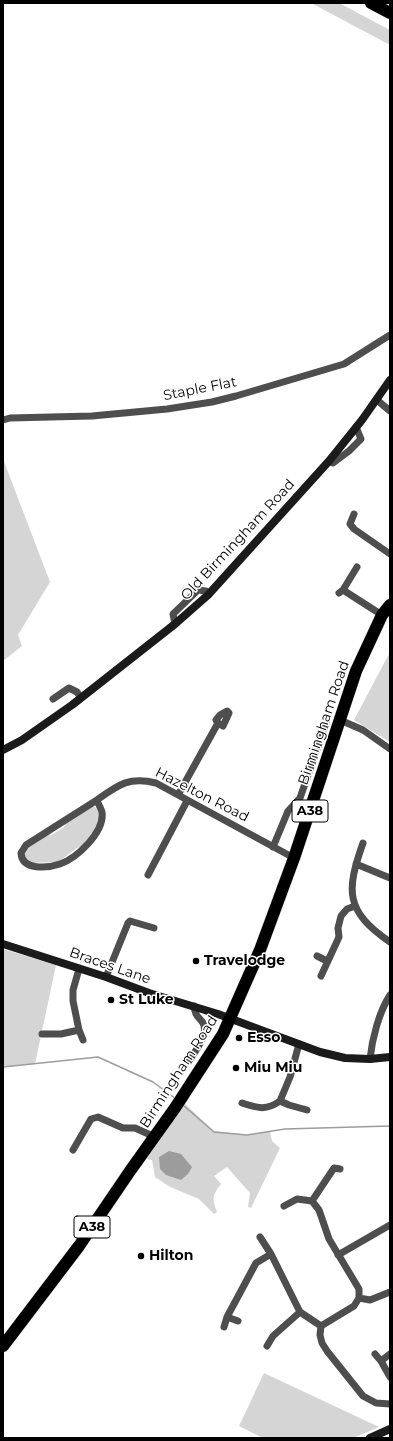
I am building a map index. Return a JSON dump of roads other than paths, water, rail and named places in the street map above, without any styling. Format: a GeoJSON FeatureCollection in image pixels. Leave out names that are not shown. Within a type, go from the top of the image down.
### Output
{"type":"FeatureCollection","features":[{"type":"Feature","properties":{"kind":"highway"},"geometry":{"type":"LineString","coordinates":[[371,3],[390,13]]}},
{"type":"Feature","properties":{"kind":"highway","name":"Birmingham Road"},"geometry":{"type":"LineString","coordinates":[[3,1346],[79,1246],[180,1101],[224,1034],[260,950],[294,858],[356,671],[382,615],[390,605]]}},
{"type":"Feature","properties":{"kind":"main road","name":"Old Birmingham Road"},"geometry":{"type":"LineString","coordinates":[[3,750],[22,740],[81,698],[175,624],[208,595],[356,427],[390,380]]}},
{"type":"Feature","properties":{"kind":"main road","name":"Braces Lane"},"geometry":{"type":"LineString","coordinates":[[3,944],[106,977],[149,993],[194,1006],[320,1052],[345,1058],[370,1059],[390,1057]]}},
{"type":"Feature","properties":{"kind":"main road"},"geometry":{"type":"LineString","coordinates":[[370,1438],[390,1429]]}},
{"type":"Feature","properties":{"kind":"street","name":"Staple Flat"},"geometry":{"type":"LineString","coordinates":[[3,420],[10,418],[92,416],[166,409],[212,402],[344,364],[390,335]]}},
{"type":"Feature","properties":{"kind":"street"},"geometry":{"type":"LineString","coordinates":[[377,400],[390,411]]}},
{"type":"Feature","properties":{"kind":"street"},"geometry":{"type":"LineString","coordinates":[[354,514],[350,524],[354,529],[390,554]]}},
{"type":"Feature","properties":{"kind":"street"},"geometry":{"type":"LineString","coordinates":[[357,567],[341,591],[382,615]]}},
{"type":"Feature","properties":{"kind":"street"},"geometry":{"type":"LineString","coordinates":[[53,699],[69,688],[77,692],[81,698]]}},
{"type":"Feature","properties":{"kind":"street"},"geometry":{"type":"LineString","coordinates":[[340,720],[363,730],[390,749]]}},
{"type":"Feature","properties":{"kind":"street"},"geometry":{"type":"LineString","coordinates":[[273,847],[288,811],[300,798],[326,722]]}},
{"type":"Feature","properties":{"kind":"street"},"geometry":{"type":"LineString","coordinates":[[178,795],[218,723]]}},
{"type":"Feature","properties":{"kind":"street","name":"Hazelton Road"},"geometry":{"type":"LineString","coordinates":[[97,800],[102,811],[102,820],[89,843],[74,856],[60,864],[44,867],[30,866],[24,862],[21,853],[26,846],[116,787],[137,780],[156,783],[294,858]]}},
{"type":"Feature","properties":{"kind":"street"},"geometry":{"type":"LineString","coordinates":[[148,875],[187,800]]}},
{"type":"Feature","properties":{"kind":"street"},"geometry":{"type":"LineString","coordinates":[[363,843],[353,875],[352,893],[355,906],[362,918],[390,942]]}},
{"type":"Feature","properties":{"kind":"street"},"geometry":{"type":"LineString","coordinates":[[356,864],[390,878]]}},
{"type":"Feature","properties":{"kind":"street"},"geometry":{"type":"LineString","coordinates":[[321,976],[339,937],[338,928],[341,916],[347,909],[355,906]]}},
{"type":"Feature","properties":{"kind":"street"},"geometry":{"type":"LineString","coordinates":[[106,977],[128,923],[130,921],[154,928]]}},
{"type":"Feature","properties":{"kind":"street"},"geometry":{"type":"LineString","coordinates":[[317,956],[327,961]]}},
{"type":"Feature","properties":{"kind":"street"},"geometry":{"type":"LineString","coordinates":[[79,969],[73,990],[72,1000],[79,1030],[83,1040]]}},
{"type":"Feature","properties":{"kind":"street"},"geometry":{"type":"LineString","coordinates":[[370,1059],[374,1034],[386,1001],[390,995]]}},
{"type":"Feature","properties":{"kind":"street","name":"Birmingham Road"},"geometry":{"type":"LineString","coordinates":[[189,1061],[203,1038],[204,1031],[203,1024],[195,1014],[194,1006]]}},
{"type":"Feature","properties":{"kind":"street"},"geometry":{"type":"LineString","coordinates":[[42,1034],[61,1034],[79,1030]]}},
{"type":"Feature","properties":{"kind":"street"},"geometry":{"type":"LineString","coordinates":[[242,1103],[260,1109],[272,1107],[280,1101],[290,1077],[299,1044]]}},
{"type":"Feature","properties":{"kind":"street"},"geometry":{"type":"LineString","coordinates":[[280,1101],[289,1106],[307,1110]]}},
{"type":"Feature","properties":{"kind":"street"},"geometry":{"type":"LineString","coordinates":[[72,1150],[91,1120],[98,1117],[123,1128],[135,1128],[155,1137]]}},
{"type":"Feature","properties":{"kind":"street"},"geometry":{"type":"LineString","coordinates":[[312,1201],[334,1167]]}},
{"type":"Feature","properties":{"kind":"street"},"geometry":{"type":"LineString","coordinates":[[284,1206],[290,1198],[312,1201],[319,1210],[329,1239],[359,1289],[359,1298],[354,1306],[321,1326]]}},
{"type":"Feature","properties":{"kind":"street"},"geometry":{"type":"LineString","coordinates":[[338,1255],[390,1225]]}},
{"type":"Feature","properties":{"kind":"street"},"geometry":{"type":"LineString","coordinates":[[260,1237],[300,1312],[321,1326]]}},
{"type":"Feature","properties":{"kind":"street"},"geometry":{"type":"LineString","coordinates":[[224,1327],[227,1317],[256,1262],[270,1254]]}},
{"type":"Feature","properties":{"kind":"street"},"geometry":{"type":"LineString","coordinates":[[359,1298],[370,1300],[390,1292]]}},
{"type":"Feature","properties":{"kind":"street"},"geometry":{"type":"LineString","coordinates":[[267,1346],[271,1335],[300,1312]]}},
{"type":"Feature","properties":{"kind":"street"},"geometry":{"type":"LineString","coordinates":[[227,1317],[238,1321]]}},
{"type":"Feature","properties":{"kind":"street"},"geometry":{"type":"LineString","coordinates":[[321,1326],[320,1335],[327,1352],[363,1396],[376,1403],[390,1404]]}},
{"type":"Feature","properties":{"kind":"street"},"geometry":{"type":"LineString","coordinates":[[374,1354],[381,1361],[390,1377]]}},
{"type":"Feature","properties":{"kind":"street"},"geometry":{"type":"LineString","coordinates":[[381,1361],[390,1354]]}},
{"type":"Feature","properties":{"kind":"waterway"},"geometry":{"type":"LineString","coordinates":[[3,1067],[98,1057],[153,1082],[176,1099]]}},
{"type":"Feature","properties":{"kind":"waterway"},"geometry":{"type":"LineString","coordinates":[[183,1105],[214,1132],[247,1135],[285,1129],[390,1126]]}},
{"type":"Feature","properties":{"kind":"place","name":"Travelodge"},"geometry":{"type":"Point","coordinates":[196,961]}},
{"type":"Feature","properties":{"kind":"place","name":"St Luke"},"geometry":{"type":"Point","coordinates":[111,1000]}},
{"type":"Feature","properties":{"kind":"place","name":"Esso"},"geometry":{"type":"Point","coordinates":[239,1038]}},
{"type":"Feature","properties":{"kind":"place","name":"Miu Miu"},"geometry":{"type":"Point","coordinates":[236,1068]}},
{"type":"Feature","properties":{"kind":"place","name":"Hilton"},"geometry":{"type":"Point","coordinates":[141,1256]}}]}
